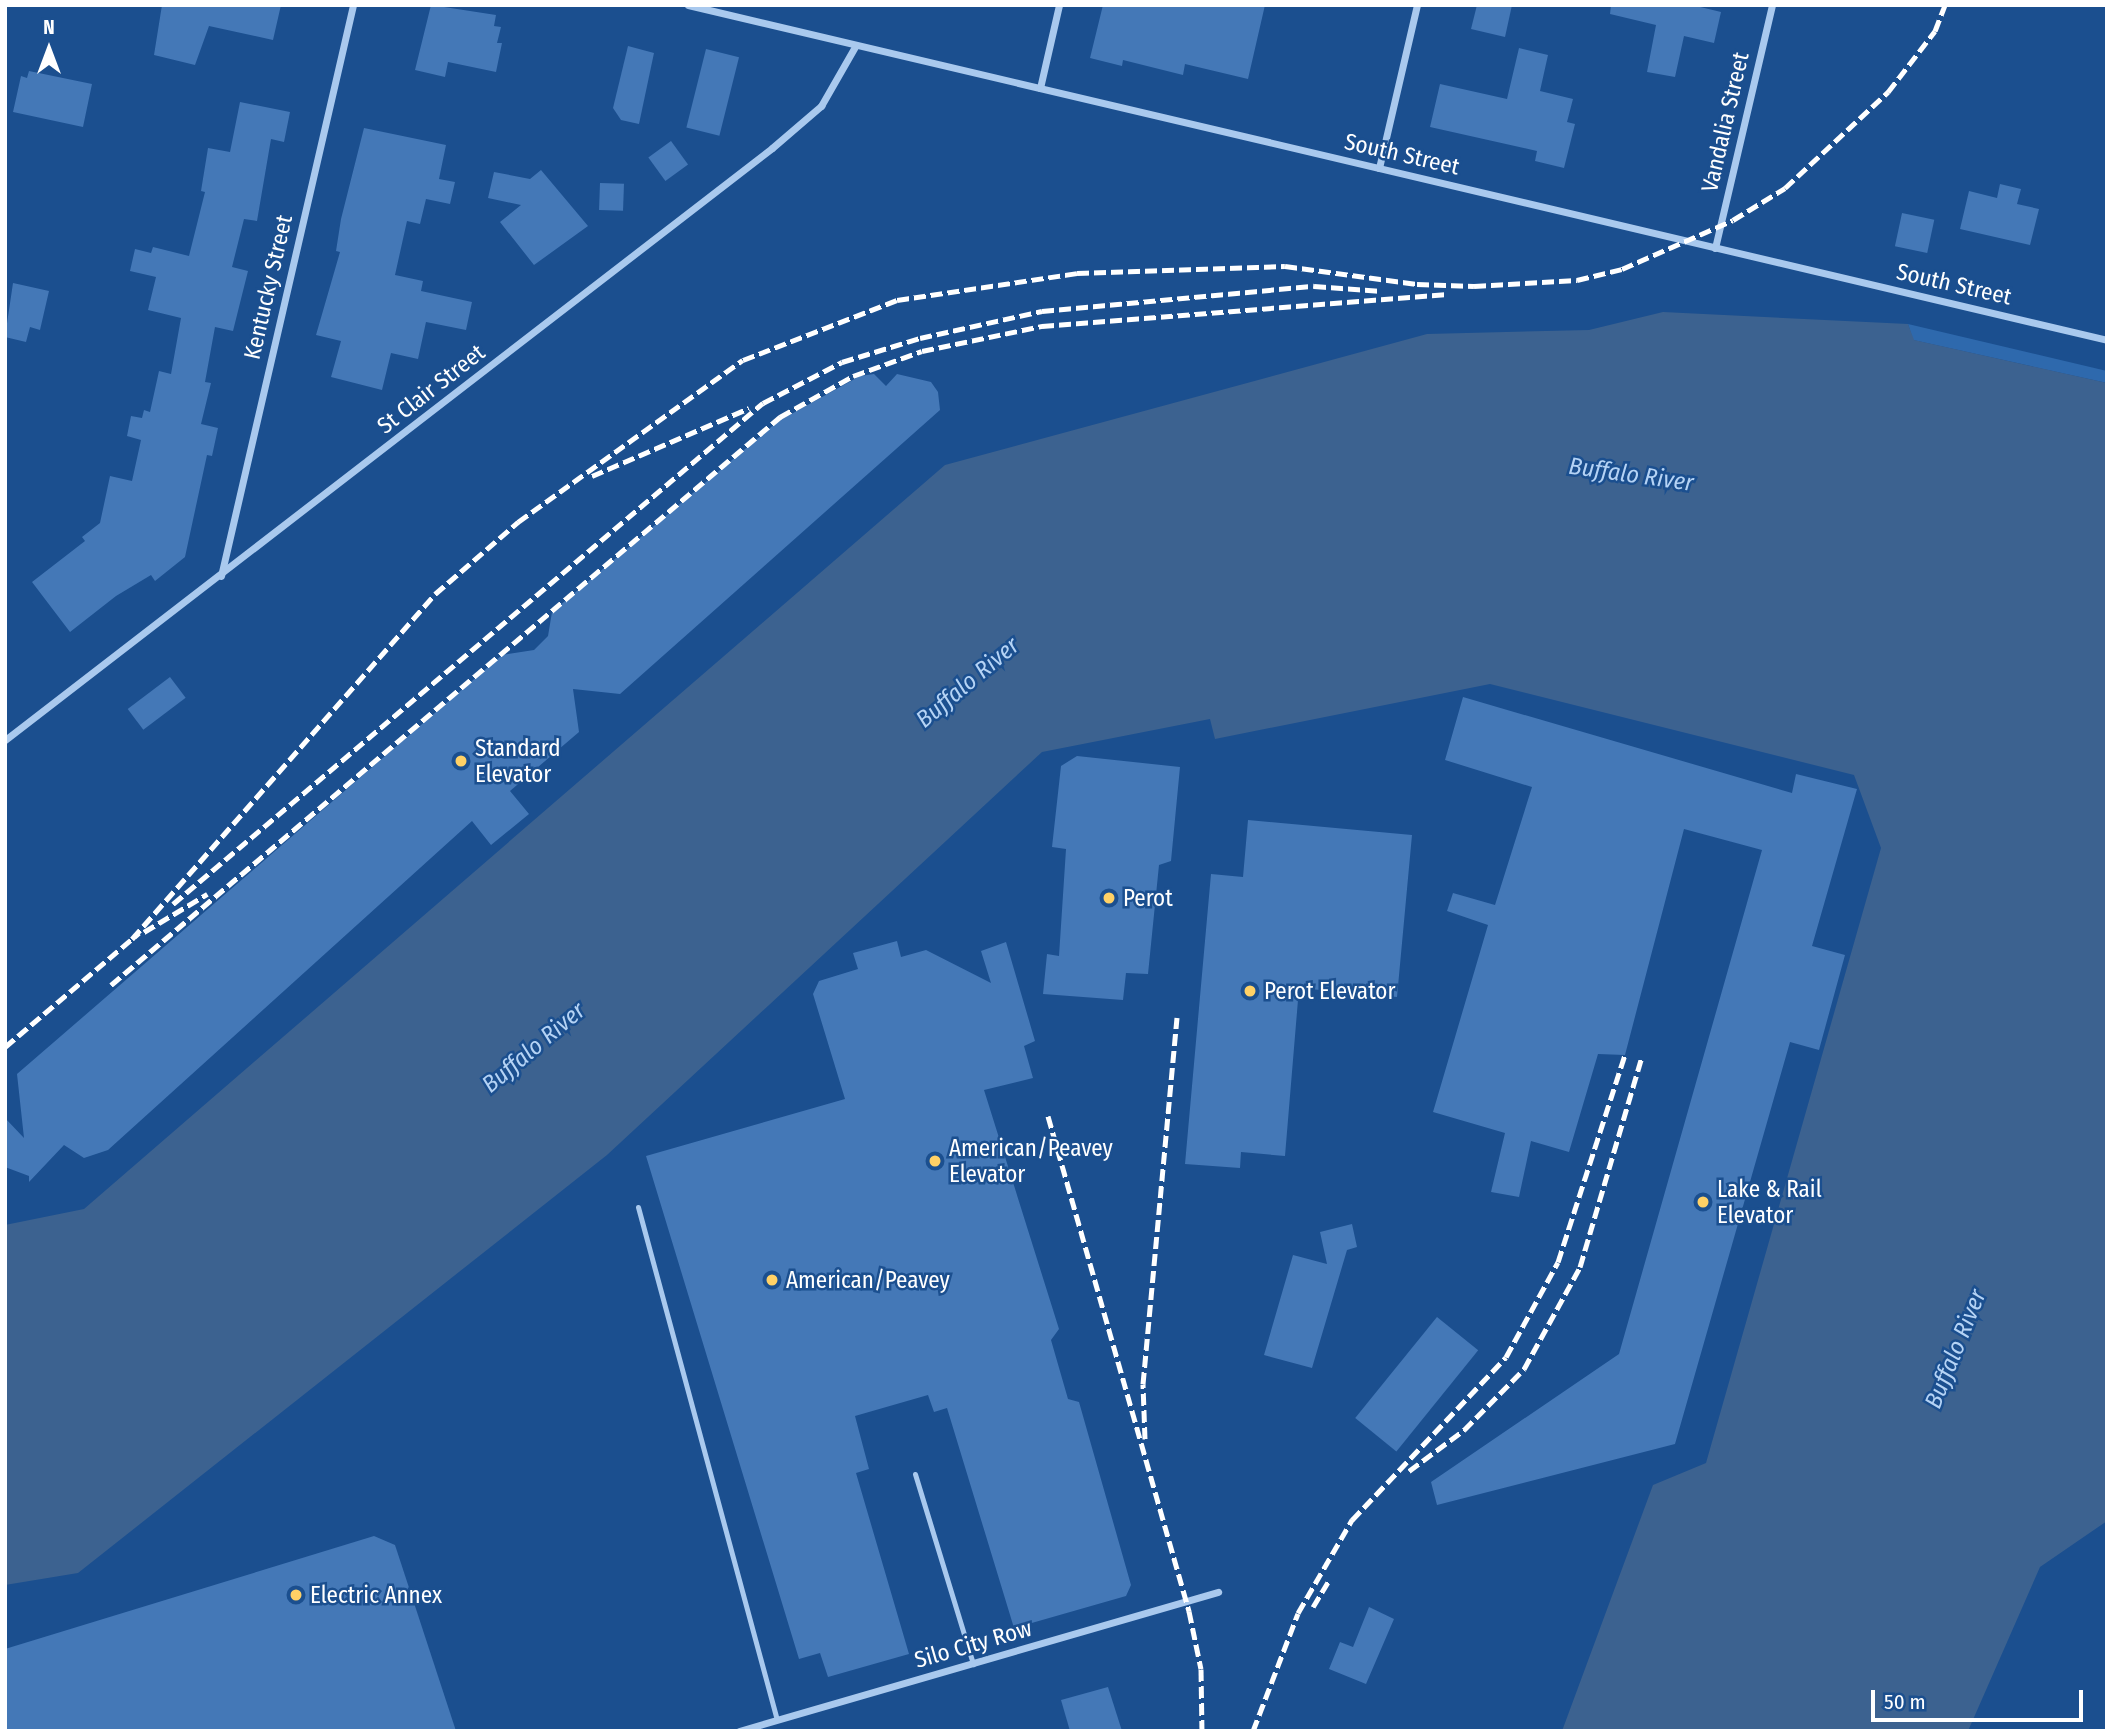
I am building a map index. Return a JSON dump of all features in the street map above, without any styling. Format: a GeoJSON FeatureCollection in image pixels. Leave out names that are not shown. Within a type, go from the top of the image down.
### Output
{"type":"FeatureCollection","features":[{"type":"Feature","properties":{"kind":"street","name":"Kentucky Street"},"geometry":{"type":"LineString","coordinates":[[220,576],[353,5]]}},
{"type":"Feature","properties":{"kind":"street","name":"South Street"},"geometry":{"type":"LineString","coordinates":[[688,5],[2107,340]]}},
{"type":"Feature","properties":{"kind":"street"},"geometry":{"type":"LineString","coordinates":[[1040,89],[1059,5]]}},
{"type":"Feature","properties":{"kind":"street"},"geometry":{"type":"LineString","coordinates":[[1379,168],[1417,5]]}},
{"type":"Feature","properties":{"kind":"street","name":"Vandalia Street"},"geometry":{"type":"LineString","coordinates":[[1715,248],[1772,5]]}},
{"type":"Feature","properties":{"kind":"street","name":"St Clair Street"},"geometry":{"type":"LineString","coordinates":[[5,740],[772,148],[821,106],[856,45]]}},
{"type":"Feature","properties":{"kind":"street","name":"Silo City Row"},"geometry":{"type":"LineString","coordinates":[[739,1731],[1218,1592]]}},
{"type":"Feature","properties":{"kind":"lane"},"geometry":{"type":"LineString","coordinates":[[638,1207],[777,1720]]}},
{"type":"Feature","properties":{"kind":"lane"},"geometry":{"type":"LineString","coordinates":[[915,1474],[973,1664]]}},
{"type":"Feature","properties":{"kind":"shaded area"},"geometry":{"type":"Polygon","coordinates":[[[1908,324],[2107,371],[2107,383],[1913,340],[1908,324]]]}},
{"type":"Feature","properties":{"kind":"water","name":"Buffalo River"},"geometry":{"type":"Polygon","coordinates":[[[1663,312],[1908,324],[1914,340],[2107,383],[2107,1521],[2040,1567],[1968,1731],[1562,1731],[1653,1485],[1706,1463],[1881,848],[1854,775],[1490,684],[1215,739],[1210,719],[1042,752],[607,1155],[78,1573],[5,1585],[5,1225],[84,1209],[945,465],[1427,334],[1589,330],[1663,312]]]}},
{"type":"Feature","properties":{"kind":"building"},"geometry":{"type":"Polygon","coordinates":[[[162,5],[281,5],[273,40],[209,26],[195,65],[154,55],[162,5]]]}},
{"type":"Feature","properties":{"kind":"building"},"geometry":{"type":"Polygon","coordinates":[[[431,5],[496,15],[494,26],[501,27],[497,43],[502,43],[496,72],[448,62],[445,77],[415,70],[431,5]]]}},
{"type":"Feature","properties":{"kind":"building"},"geometry":{"type":"Polygon","coordinates":[[[1103,5],[1265,5],[1248,79],[1185,64],[1183,75],[1123,60],[1122,66],[1090,58],[1103,5]]]}},
{"type":"Feature","properties":{"kind":"building"},"geometry":{"type":"Polygon","coordinates":[[[1477,5],[1512,5],[1505,37],[1471,29],[1477,5]]]}},
{"type":"Feature","properties":{"kind":"building"},"geometry":{"type":"Polygon","coordinates":[[[1611,5],[1692,5],[1721,12],[1714,43],[1684,36],[1675,77],[1647,72],[1656,25],[1610,14],[1611,5]]]}},
{"type":"Feature","properties":{"kind":"building"},"geometry":{"type":"Polygon","coordinates":[[[628,46],[654,53],[639,124],[621,120],[613,108],[628,46]]]}},
{"type":"Feature","properties":{"kind":"building"},"geometry":{"type":"Polygon","coordinates":[[[1519,48],[1548,55],[1540,91],[1573,99],[1567,122],[1575,124],[1564,168],[1535,161],[1537,151],[1430,127],[1440,84],[1507,99],[1519,48]]]}},
{"type":"Feature","properties":{"kind":"building"},"geometry":{"type":"Polygon","coordinates":[[[706,49],[739,57],[719,136],[686,128],[706,49]]]}},
{"type":"Feature","properties":{"kind":"building"},"geometry":{"type":"Polygon","coordinates":[[[29,71],[92,84],[83,127],[13,112],[21,76],[27,78],[29,71]]]}},
{"type":"Feature","properties":{"kind":"building"},"geometry":{"type":"Polygon","coordinates":[[[240,102],[290,112],[284,142],[271,139],[257,221],[244,219],[232,267],[248,271],[233,331],[215,327],[205,382],[211,383],[201,424],[218,428],[212,456],[207,455],[185,557],[155,581],[151,575],[116,596],[70,632],[32,582],[85,541],[82,537],[100,523],[110,476],[132,481],[141,440],[127,436],[131,416],[142,418],[144,410],[150,412],[159,371],[171,374],[181,318],[148,310],[156,277],[130,271],[135,249],[151,253],[153,247],[189,256],[205,192],[201,191],[208,148],[230,152],[240,102]]]}},
{"type":"Feature","properties":{"kind":"building"},"geometry":{"type":"Polygon","coordinates":[[[364,128],[446,145],[439,179],[455,182],[450,204],[426,199],[420,224],[407,221],[395,275],[423,281],[421,291],[472,302],[466,330],[426,322],[418,359],[391,353],[382,390],[331,377],[341,341],[316,335],[340,252],[336,251],[341,219],[364,128]]]}},
{"type":"Feature","properties":{"kind":"building"},"geometry":{"type":"Polygon","coordinates":[[[671,141],[688,164],[665,181],[648,157],[671,141]]]}},
{"type":"Feature","properties":{"kind":"building"},"geometry":{"type":"Polygon","coordinates":[[[541,170],[588,226],[534,265],[500,222],[521,205],[488,198],[494,172],[530,179],[541,170]]]}},
{"type":"Feature","properties":{"kind":"building"},"geometry":{"type":"Polygon","coordinates":[[[600,183],[624,184],[623,211],[599,210],[600,183]]]}},
{"type":"Feature","properties":{"kind":"building"},"geometry":{"type":"Polygon","coordinates":[[[2000,184],[2021,189],[2017,204],[2039,209],[2030,245],[1960,229],[1969,191],[1997,198],[2000,184]]]}},
{"type":"Feature","properties":{"kind":"building"},"geometry":{"type":"Polygon","coordinates":[[[1902,213],[1934,220],[1927,253],[1895,246],[1902,213]]]}},
{"type":"Feature","properties":{"kind":"building"},"geometry":{"type":"Polygon","coordinates":[[[13,283],[49,291],[40,330],[30,327],[26,342],[5,337],[13,283]]]}},
{"type":"Feature","properties":{"kind":"building","name":"Standard Elevator"},"geometry":{"type":"Polygon","coordinates":[[[874,374],[886,386],[897,374],[931,382],[938,392],[940,410],[620,694],[573,689],[579,732],[510,791],[529,814],[491,845],[472,821],[108,1150],[84,1158],[64,1145],[29,1182],[29,1176],[5,1167],[5,1118],[24,1138],[17,1074],[502,655],[534,650],[548,636],[552,612],[777,422],[860,376],[874,374]]]}},
{"type":"Feature","properties":{"kind":"building"},"geometry":{"type":"Polygon","coordinates":[[[170,677],[186,698],[143,730],[128,709],[170,677]]]}},
{"type":"Feature","properties":{"kind":"building","name":"Lake & Rail Elevator"},"geometry":{"type":"Polygon","coordinates":[[[1463,697],[1792,793],[1796,774],[1857,789],[1812,946],[1845,955],[1819,1050],[1790,1042],[1675,1444],[1437,1505],[1431,1482],[1619,1354],[1762,850],[1684,829],[1625,1055],[1598,1054],[1569,1152],[1531,1141],[1519,1197],[1491,1192],[1505,1133],[1433,1112],[1488,925],[1447,911],[1453,893],[1495,905],[1532,787],[1445,760],[1463,697]]]}},
{"type":"Feature","properties":{"kind":"building","name":"Perot"},"geometry":{"type":"Polygon","coordinates":[[[1077,756],[1180,767],[1171,861],[1159,865],[1148,974],[1126,973],[1123,1000],[1043,994],[1047,954],[1059,956],[1066,849],[1052,847],[1061,766],[1077,756]]]}},
{"type":"Feature","properties":{"kind":"building","name":"Perot Elevator"},"geometry":{"type":"Polygon","coordinates":[[[1248,820],[1412,835],[1397,997],[1299,988],[1285,1156],[1241,1152],[1240,1168],[1185,1164],[1211,874],[1243,877],[1248,820]]]}},
{"type":"Feature","properties":{"kind":"building"},"geometry":{"type":"Polygon","coordinates":[[[897,941],[901,957],[926,950],[991,983],[981,951],[1006,942],[1035,1041],[1024,1046],[1033,1078],[984,1090],[1059,1329],[1051,1340],[1068,1399],[1079,1402],[1131,1585],[1126,1596],[1014,1628],[947,1408],[934,1412],[928,1395],[855,1416],[869,1469],[856,1473],[909,1654],[828,1677],[820,1653],[799,1659],[646,1156],[845,1099],[813,994],[819,981],[858,969],[853,953],[897,941]]]}},
{"type":"Feature","properties":{"kind":"building"},"geometry":{"type":"Polygon","coordinates":[[[1352,1224],[1357,1247],[1347,1250],[1312,1368],[1264,1355],[1293,1255],[1327,1264],[1320,1232],[1352,1224]]]}},
{"type":"Feature","properties":{"kind":"building"},"geometry":{"type":"Polygon","coordinates":[[[1437,1317],[1478,1350],[1396,1451],[1355,1418],[1437,1317]]]}},
{"type":"Feature","properties":{"kind":"building","name":"Electric Annex"},"geometry":{"type":"Polygon","coordinates":[[[374,1536],[395,1545],[456,1731],[5,1731],[5,1649],[374,1536]]]}},
{"type":"Feature","properties":{"kind":"building"},"geometry":{"type":"Polygon","coordinates":[[[1369,1607],[1394,1619],[1366,1684],[1329,1669],[1340,1642],[1353,1647],[1369,1607]]]}},
{"type":"Feature","properties":{"kind":"building"},"geometry":{"type":"Polygon","coordinates":[[[1108,1687],[1122,1731],[1070,1731],[1061,1700],[1108,1687]]]}},
{"type":"Feature","properties":{"kind":"railway"},"geometry":{"type":"LineString","coordinates":[[132,939],[435,594],[518,522],[743,360],[897,300],[1077,273],[1285,266],[1417,284],[1474,286],[1577,280],[1622,269],[1733,220],[1785,188],[1888,92],[1935,31],[1945,5]]}},
{"type":"Feature","properties":{"kind":"railway"},"geometry":{"type":"LineString","coordinates":[[173,904],[763,403],[842,362],[920,338],[1042,311],[1314,286],[1382,291]]}},
{"type":"Feature","properties":{"kind":"railway"},"geometry":{"type":"LineString","coordinates":[[111,985],[780,417],[853,376],[922,351],[1042,326],[1448,294]]}},
{"type":"Feature","properties":{"kind":"railway"},"geometry":{"type":"LineString","coordinates":[[592,476],[749,408]]}},
{"type":"Feature","properties":{"kind":"railway"},"geometry":{"type":"LineString","coordinates":[[144,932],[207,894]]}},
{"type":"Feature","properties":{"kind":"railway"},"geometry":{"type":"LineString","coordinates":[[5,1047],[139,933]]}},
{"type":"Feature","properties":{"kind":"railway"},"geometry":{"type":"LineString","coordinates":[[1145,1439],[1143,1384],[1177,1018]]}},
{"type":"Feature","properties":{"kind":"railway"},"geometry":{"type":"LineString","coordinates":[[1253,1731],[1298,1613],[1352,1520],[1506,1357],[1558,1262],[1625,1055]]}},
{"type":"Feature","properties":{"kind":"railway"},"geometry":{"type":"LineString","coordinates":[[1409,1471],[1464,1430],[1524,1369],[1580,1267],[1642,1056]]}},
{"type":"Feature","properties":{"kind":"railway"},"geometry":{"type":"LineString","coordinates":[[1048,1116],[1189,1611],[1201,1669],[1202,1731]]}},
{"type":"Feature","properties":{"kind":"railway"},"geometry":{"type":"LineString","coordinates":[[1313,1607],[1330,1579]]}},
{"type":"Feature","properties":{"kind":"place","name":"Standard Elevator"},"geometry":{"type":"Point","coordinates":[461,761]}},
{"type":"Feature","properties":{"kind":"place","name":"Perot"},"geometry":{"type":"Point","coordinates":[1109,898]}},
{"type":"Feature","properties":{"kind":"place","name":"Perot Elevator"},"geometry":{"type":"Point","coordinates":[1250,991]}},
{"type":"Feature","properties":{"kind":"place","name":"American/Peavey Elevator"},"geometry":{"type":"Point","coordinates":[935,1161]}},
{"type":"Feature","properties":{"kind":"place","name":"Lake & Rail Elevator"},"geometry":{"type":"Point","coordinates":[1703,1202]}},
{"type":"Feature","properties":{"kind":"place","name":"American/Peavey"},"geometry":{"type":"Point","coordinates":[772,1280]}},
{"type":"Feature","properties":{"kind":"place","name":"Electric Annex"},"geometry":{"type":"Point","coordinates":[296,1595]}}]}
